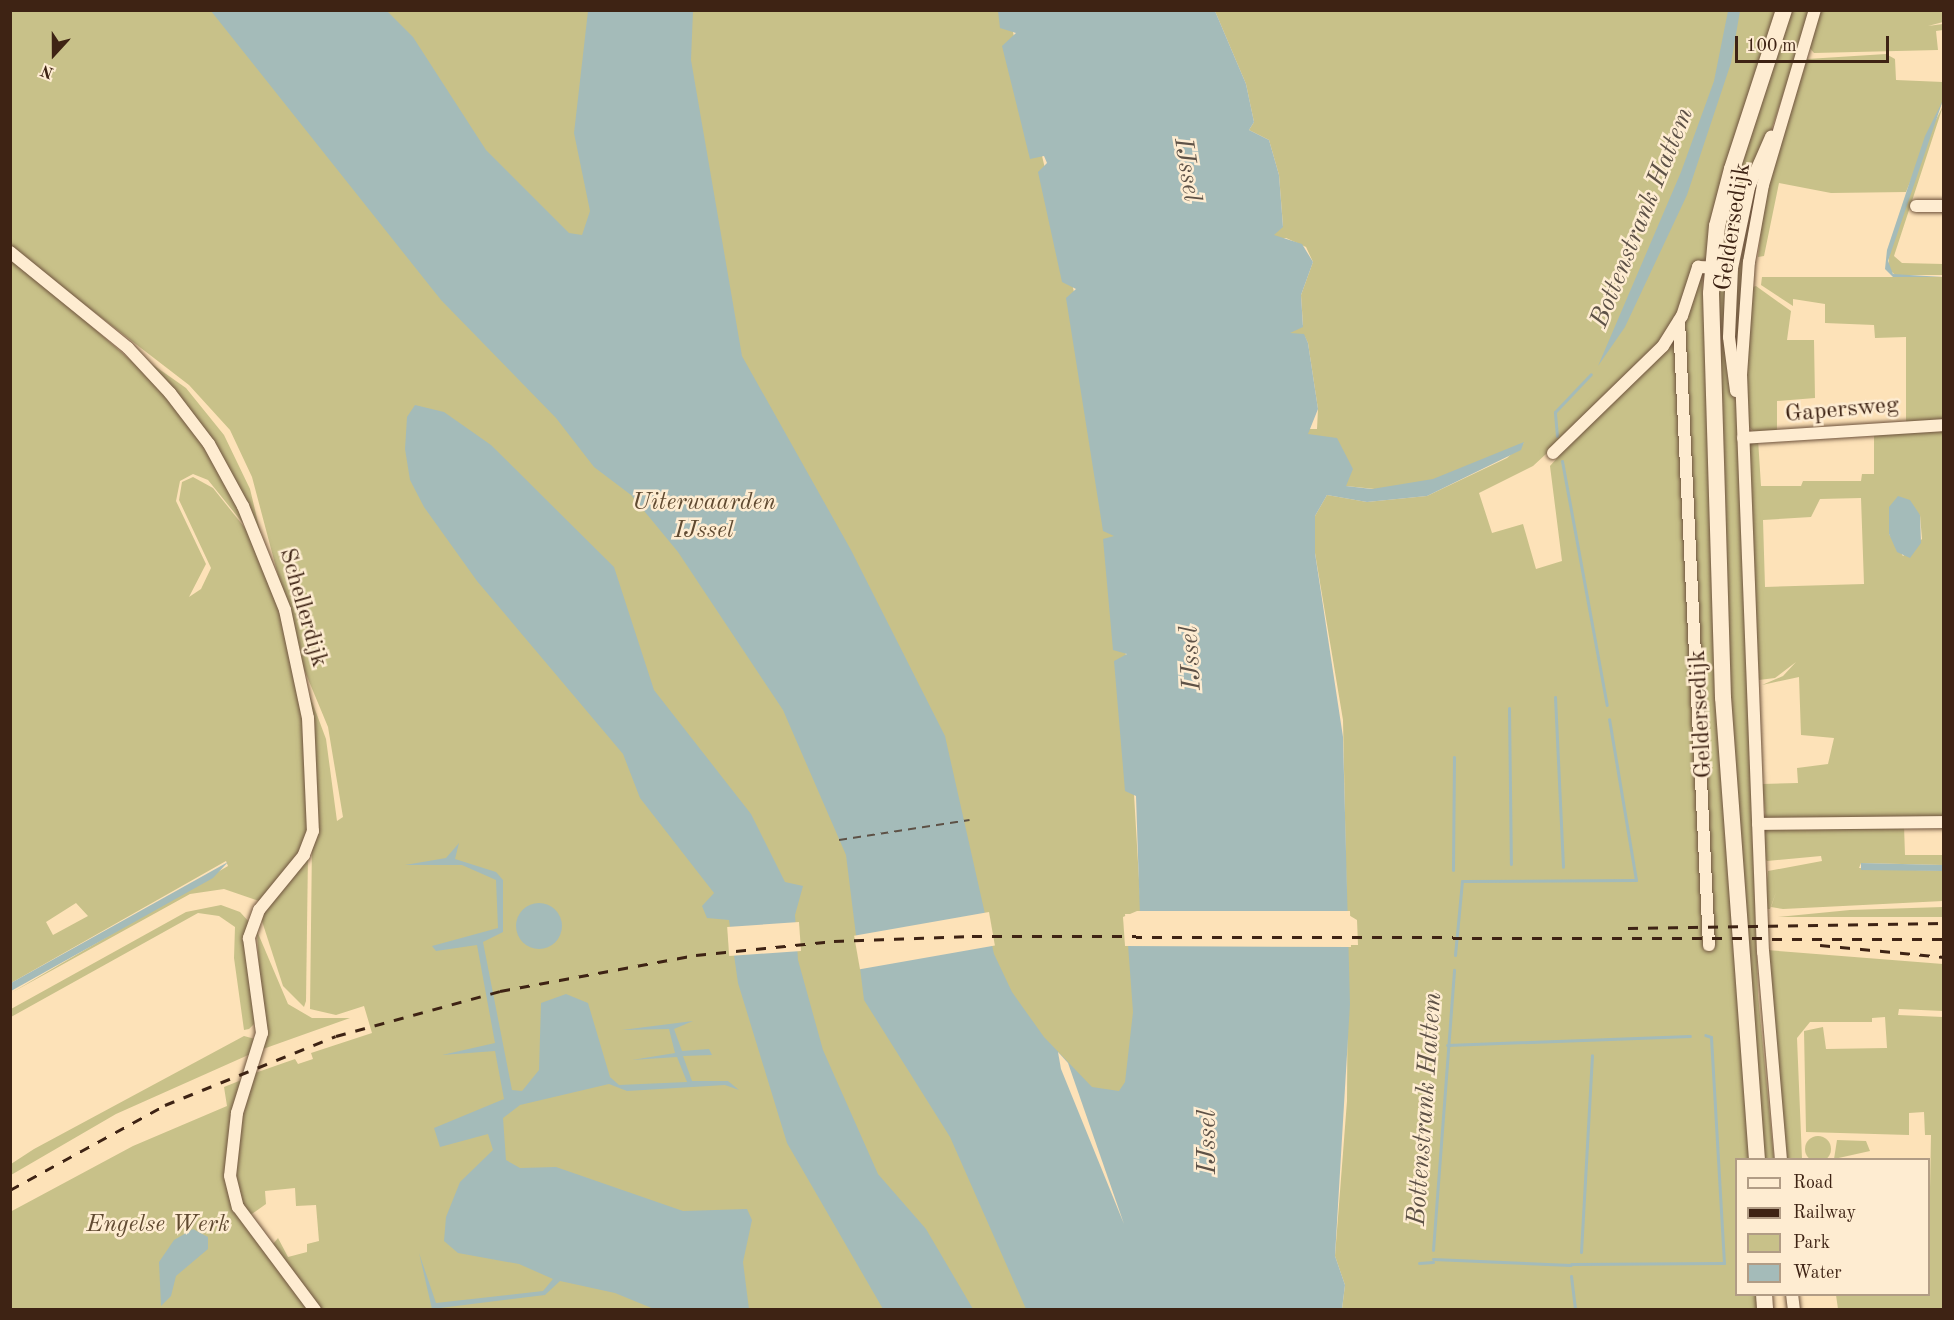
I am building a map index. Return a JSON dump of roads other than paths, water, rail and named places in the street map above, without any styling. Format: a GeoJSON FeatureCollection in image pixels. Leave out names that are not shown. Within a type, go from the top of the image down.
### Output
{"type":"FeatureCollection","features":[{"type":"Feature","properties":{"kind":"main road","name":"Geldersedijk"},"geometry":{"type":"LineString","coordinates":[[1757,1158],[1723,698],[1713,265],[1732,169],[1784,10]]}},
{"type":"Feature","properties":{"kind":"street","name":"Geldersedijk"},"geometry":{"type":"LineString","coordinates":[[1741,403],[1749,262],[1777,131],[1815,10]]}},
{"type":"Feature","properties":{"kind":"street","name":"Geldersedijk"},"geometry":{"type":"LineString","coordinates":[[1777,131],[1764,146],[1749,187],[1731,268],[1730,337],[1741,403],[1758,824],[1781,1158]]}},
{"type":"Feature","properties":{"kind":"street"},"geometry":{"type":"LineString","coordinates":[[1916,206],[1944,206]]}},
{"type":"Feature","properties":{"kind":"street","name":"Schellerdijk"},"geometry":{"type":"LineString","coordinates":[[10,252],[128,348],[170,393],[209,444],[243,506],[285,610],[308,718],[313,831],[304,855],[259,910],[249,938],[263,1014],[258,1051],[237,1113],[231,1186],[242,1213],[315,1310]]}},
{"type":"Feature","properties":{"kind":"street","name":"Geldersedijk"},"geometry":{"type":"LineString","coordinates":[[1553,453],[1663,346],[1679,321],[1695,270],[1713,265],[1731,268]]}},
{"type":"Feature","properties":{"kind":"street","name":"Geldersedijk"},"geometry":{"type":"LineString","coordinates":[[1679,321],[1709,945]]}},
{"type":"Feature","properties":{"kind":"street","name":"Gapersweg"},"geometry":{"type":"LineString","coordinates":[[1743,438],[1944,425]]}},
{"type":"Feature","properties":{"kind":"street"},"geometry":{"type":"LineString","coordinates":[[1758,824],[1944,822]]}},
{"type":"Feature","properties":{"kind":"water","name":"IJssel"},"geometry":{"type":"Polygon","coordinates":[[[211,11],[387,11],[413,37],[486,150],[569,233],[582,235],[590,211],[574,133],[588,11],[693,11],[691,60],[742,356],[851,550],[945,736],[994,954],[1012,992],[1044,1037],[1092,1087],[1119,1091],[1125,1082],[1133,1012],[1126,918],[1140,917],[1136,796],[1125,791],[1114,661],[1127,654],[1113,650],[1103,539],[1114,536],[1103,531],[1066,298],[1076,289],[1062,282],[1038,172],[1047,163],[1044,156],[1030,159],[1002,46],[1016,33],[1000,28],[998,11],[1215,11],[1246,84],[1254,122],[1249,130],[1269,140],[1279,175],[1283,227],[1274,235],[1302,244],[1313,262],[1301,295],[1303,327],[1290,333],[1304,334],[1308,343],[1318,409],[1308,434],[1337,438],[1353,469],[1346,486],[1372,489],[1433,479],[1524,442],[1521,450],[1427,496],[1367,502],[1327,495],[1315,516],[1315,553],[1343,737],[1350,1004],[1335,1256],[1345,1285],[1342,1309],[1026,1309],[950,1137],[864,1000],[846,855],[783,710],[678,552],[631,495],[594,467],[556,418],[441,300],[211,11]]]}},
{"type":"Feature","properties":{"kind":"water"},"geometry":{"type":"Polygon","coordinates":[[[1728,11],[1740,11],[1731,63],[1687,195],[1625,327],[1598,366],[1681,172],[1714,81],[1728,11]]]}},
{"type":"Feature","properties":{"kind":"water"},"geometry":{"type":"Polygon","coordinates":[[[1943,100],[1888,261],[1893,274],[1943,277],[1893,277],[1885,269],[1887,250],[1925,136],[1943,100]]]}},
{"type":"Feature","properties":{"kind":"water"},"geometry":{"type":"Polygon","coordinates":[[[415,405],[444,412],[491,445],[614,567],[654,690],[751,814],[785,882],[803,886],[795,915],[798,960],[823,1050],[878,1174],[926,1229],[973,1309],[883,1309],[787,1143],[738,983],[729,920],[707,918],[702,906],[714,893],[640,798],[623,754],[477,581],[424,507],[410,480],[405,449],[407,417],[415,405]]]}},
{"type":"Feature","properties":{"kind":"water"},"geometry":{"type":"Polygon","coordinates":[[[1898,496],[1910,500],[1920,515],[1921,543],[1910,558],[1897,552],[1889,534],[1889,507],[1898,496]]]}},
{"type":"Feature","properties":{"kind":"water"},"geometry":{"type":"Polygon","coordinates":[[[459,843],[455,859],[496,872],[503,880],[503,932],[483,942],[512,1090],[522,1091],[539,1070],[541,1003],[566,994],[588,1003],[610,1077],[619,1085],[687,1082],[677,1057],[632,1060],[675,1053],[669,1029],[622,1030],[693,1021],[674,1029],[682,1051],[709,1049],[712,1055],[683,1056],[692,1081],[728,1081],[739,1090],[725,1085],[627,1091],[609,1084],[520,1105],[503,1118],[506,1160],[520,1168],[556,1167],[683,1211],[747,1209],[752,1220],[743,1262],[749,1309],[654,1309],[615,1293],[560,1281],[545,1295],[432,1309],[419,1253],[436,1303],[543,1291],[553,1279],[519,1264],[458,1253],[444,1241],[446,1217],[460,1182],[493,1150],[488,1134],[440,1147],[434,1128],[504,1099],[495,1051],[442,1055],[495,1043],[477,945],[436,951],[432,946],[498,928],[496,880],[462,865],[405,865],[446,858],[459,843]]]}},
{"type":"Feature","properties":{"kind":"water"},"geometry":{"type":"Polygon","coordinates":[[[228,862],[213,878],[11,991],[11,983],[228,862]]]}},
{"type":"Feature","properties":{"kind":"water"},"geometry":{"type":"Polygon","coordinates":[[[1861,863],[1943,865],[1943,871],[1861,870],[1861,863]]]}},
{"type":"Feature","properties":{"kind":"water"},"geometry":{"type":"Polygon","coordinates":[[[539,903],[555,910],[562,926],[555,942],[539,949],[523,942],[516,926],[523,910],[539,903]]]}},
{"type":"Feature","properties":{"kind":"water"},"geometry":{"type":"Polygon","coordinates":[[[193,1229],[208,1237],[208,1249],[176,1276],[171,1296],[161,1306],[159,1262],[174,1240],[193,1229]]]}},
{"type":"Feature","properties":{"kind":"waterway","name":"Bottenstrank Hattem"},"geometry":{"type":"LineString","coordinates":[[1557,436],[1555,412],[1591,374]]}},
{"type":"Feature","properties":{"kind":"waterway","name":"Bottenstrank Hattem"},"geometry":{"type":"LineString","coordinates":[[1562,461],[1607,705]]}},
{"type":"Feature","properties":{"kind":"waterway"},"geometry":{"type":"LineString","coordinates":[[1555,697],[1563,867]]}},
{"type":"Feature","properties":{"kind":"waterway"},"geometry":{"type":"LineString","coordinates":[[1509,708],[1511,864]]}},
{"type":"Feature","properties":{"kind":"waterway","name":"Bottenstrank Hattem"},"geometry":{"type":"LineString","coordinates":[[1455,955],[1462,881],[1636,880],[1609,719]]}},
{"type":"Feature","properties":{"kind":"waterway"},"geometry":{"type":"LineString","coordinates":[[1453,870],[1454,757]]}},
{"type":"Feature","properties":{"kind":"waterway","name":"Bottenstrank Hattem"},"geometry":{"type":"LineString","coordinates":[[1433,1250],[1454,970]]}},
{"type":"Feature","properties":{"kind":"waterway"},"geometry":{"type":"LineString","coordinates":[[1571,1264],[1724,1263],[1711,1037],[1705,1035]]}},
{"type":"Feature","properties":{"kind":"waterway"},"geometry":{"type":"LineString","coordinates":[[1447,1045],[1690,1036]]}},
{"type":"Feature","properties":{"kind":"waterway"},"geometry":{"type":"LineString","coordinates":[[1581,1252],[1592,1055]]}},
{"type":"Feature","properties":{"kind":"waterway","name":"Bottenstrank Hattem"},"geometry":{"type":"LineString","coordinates":[[1433,1259],[1571,1265]]}},
{"type":"Feature","properties":{"kind":"waterway"},"geometry":{"type":"LineString","coordinates":[[1419,1263],[1433,1262]]}},
{"type":"Feature","properties":{"kind":"waterway","name":"Bottenstrank Hattem"},"geometry":{"type":"LineString","coordinates":[[1571,1276],[1575,1310]]}},
{"type":"Feature","properties":{"kind":"railway"},"geometry":{"type":"LineString","coordinates":[[1628,928],[1944,923]]}},
{"type":"Feature","properties":{"kind":"railway"},"geometry":{"type":"LineString","coordinates":[[10,1190],[165,1105],[336,1036],[500,991],[696,955],[834,941],[972,936],[1944,939]]}},
{"type":"Feature","properties":{"kind":"railway"},"geometry":{"type":"LineString","coordinates":[[1820,945],[1944,957]]}},
{"type":"Feature","properties":{"kind":"park label","name":"Uiterwaarden IJssel"},"geometry":{"type":"Point","coordinates":[704,518]}},
{"type":"Feature","properties":{"kind":"park label","name":"Engelse Werk"},"geometry":{"type":"Point","coordinates":[158,1226]}}]}
